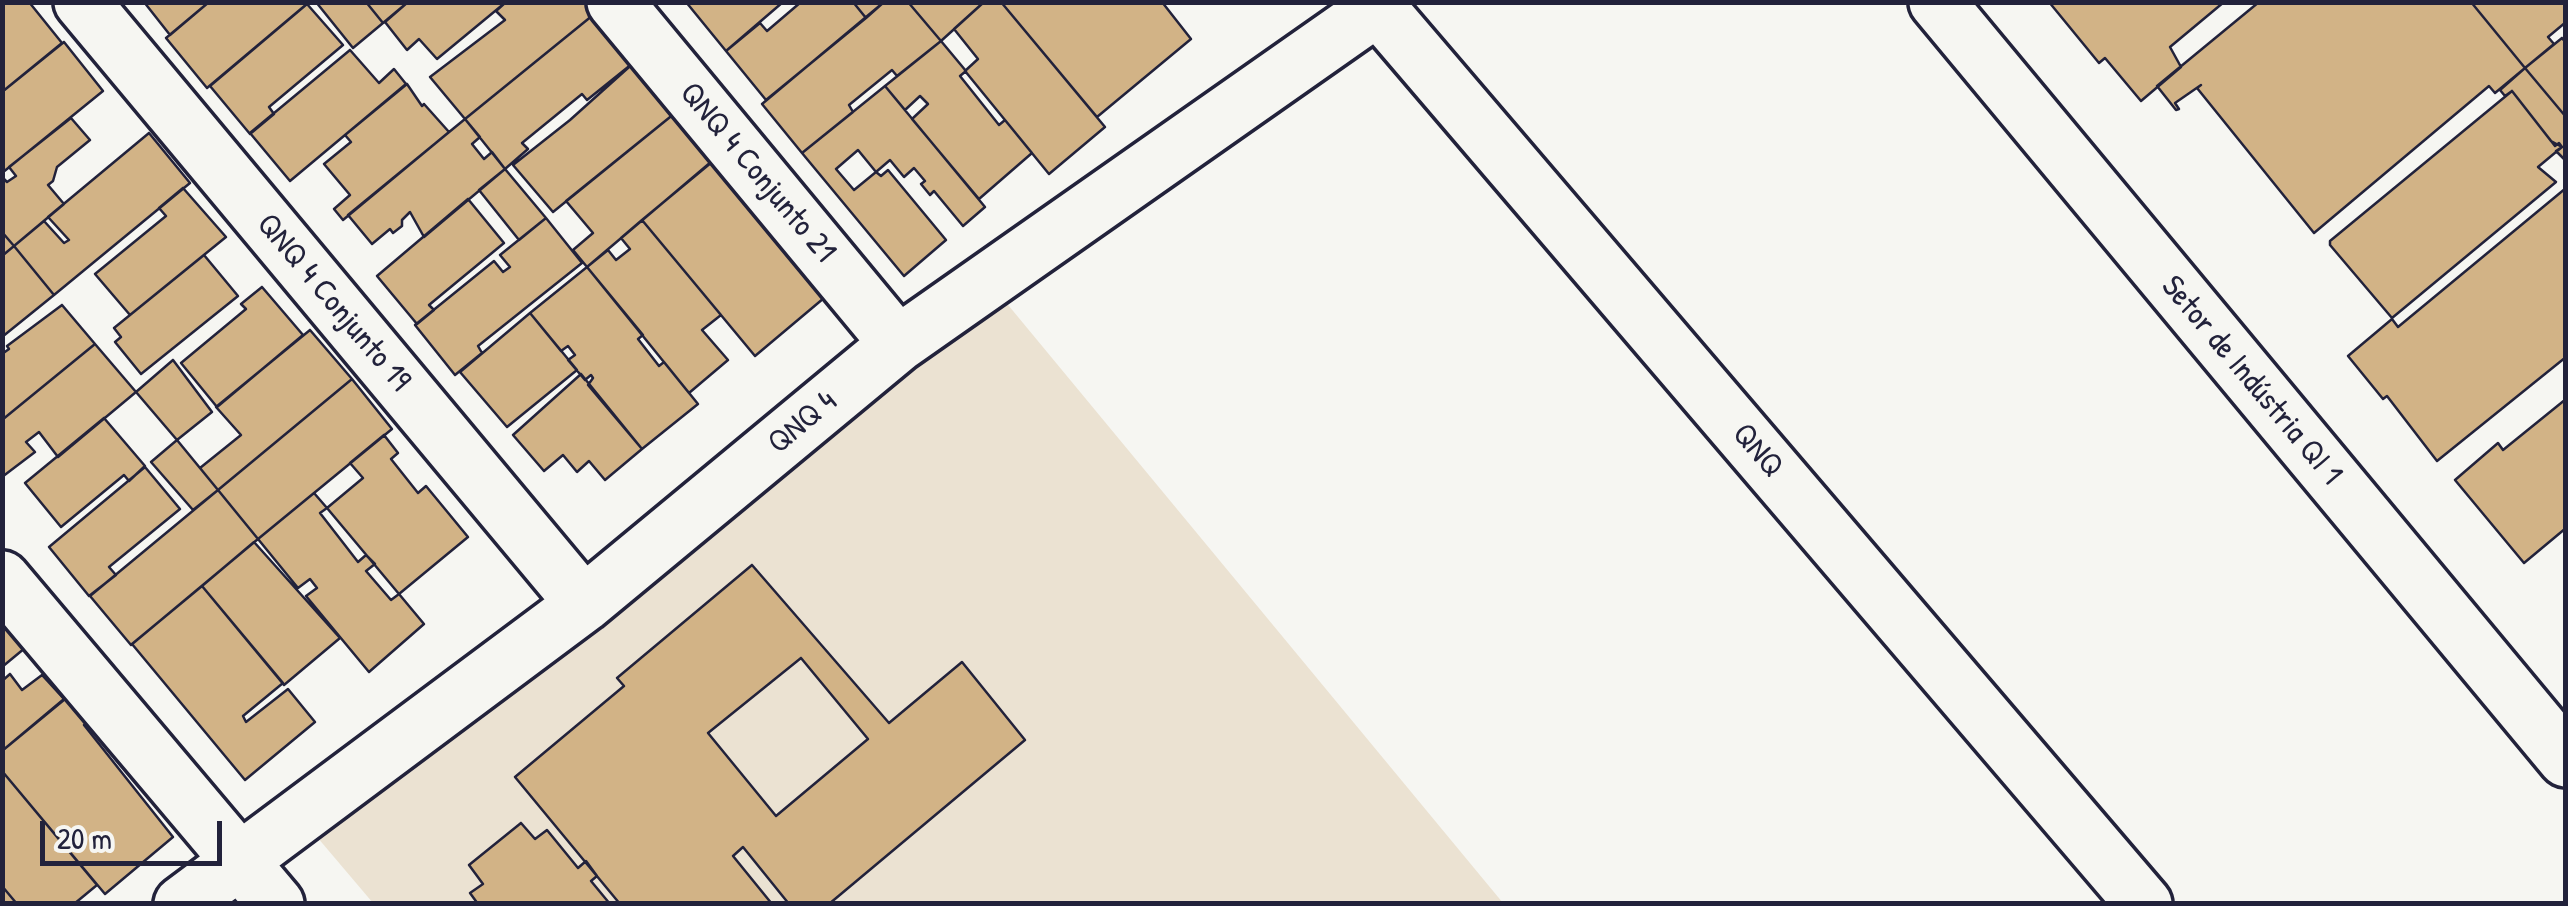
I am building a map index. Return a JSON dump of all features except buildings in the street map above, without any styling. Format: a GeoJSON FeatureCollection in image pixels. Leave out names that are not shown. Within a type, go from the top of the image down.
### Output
{"type":"FeatureCollection","features":[{"type":"Feature","properties":{"kind":"street","name":"QNQ 4 Conjunto 19"},"geometry":{"type":"LineString","coordinates":[[82,2],[584,604]]}},
{"type":"Feature","properties":{"kind":"street","name":"QNQ 4 Conjunto 21"},"geometry":{"type":"LineString","coordinates":[[615,2],[898,344]]}},
{"type":"Feature","properties":{"kind":"street","name":"Setor de Indústria QI 1"},"geometry":{"type":"LineString","coordinates":[[1937,2],[2566,759]]}},
{"type":"Feature","properties":{"kind":"street","name":"QNQ 4"},"geometry":{"type":"LineString","coordinates":[[182,904],[584,604],[898,344],[1375,5]]}},
{"type":"Feature","properties":{"kind":"street","name":"QNQ"},"geometry":{"type":"LineString","coordinates":[[1375,5],[2140,899]]}},
{"type":"Feature","properties":{"kind":"street"},"geometry":{"type":"LineString","coordinates":[[2,579],[276,904]]}},
{"type":"Feature","properties":{"kind":"shaded area"},"geometry":{"type":"Polygon","coordinates":[[[980,271],[1503,903],[373,903],[306,824],[980,271]]]}}]}
